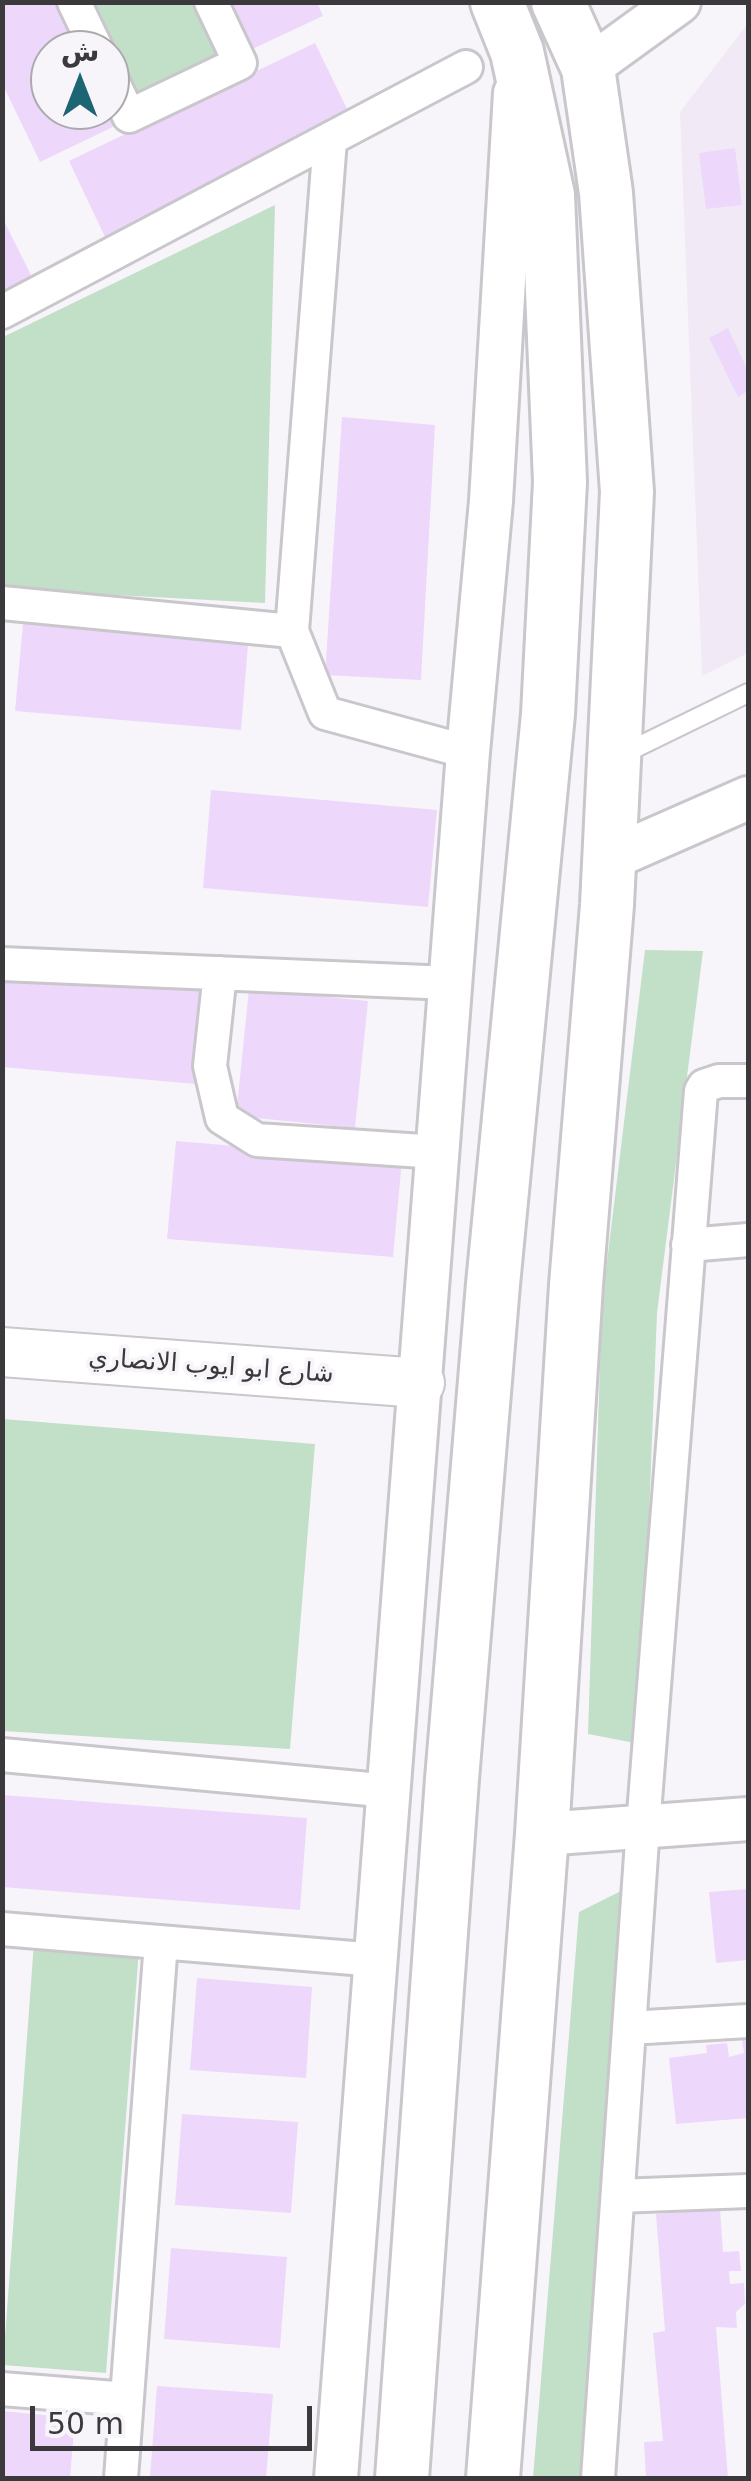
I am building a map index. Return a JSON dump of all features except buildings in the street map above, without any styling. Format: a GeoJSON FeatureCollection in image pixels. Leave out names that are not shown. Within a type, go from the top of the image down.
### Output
{"type":"FeatureCollection","features":[{"type":"Feature","properties":{"kind":"main road"},"geometry":{"type":"LineString","coordinates":[[402,2478],[493,1284],[548,714],[560,482],[548,194],[517,52],[497,2]]}},
{"type":"Feature","properties":{"kind":"main road"},"geometry":{"type":"LineString","coordinates":[[493,2478],[609,859],[626,492],[606,193],[588,68],[558,2]]}},
{"type":"Feature","properties":{"kind":"main road","name":"شارع ابو ايوب الانصاري"},"geometry":{"type":"LineString","coordinates":[[2,1352],[420,1383]]}},
{"type":"Feature","properties":{"kind":"street"},"geometry":{"type":"LineString","coordinates":[[74,2],[88,30]]}},
{"type":"Feature","properties":{"kind":"street"},"geometry":{"type":"LineString","coordinates":[[130,116],[240,63],[211,2]]}},
{"type":"Feature","properties":{"kind":"street"},"geometry":{"type":"LineString","coordinates":[[588,68],[679,2]]}},
{"type":"Feature","properties":{"kind":"street"},"geometry":{"type":"LineString","coordinates":[[336,2478],[468,752],[491,501],[517,52]]}},
{"type":"Feature","properties":{"kind":"street"},"geometry":{"type":"LineString","coordinates":[[2,312],[466,68]]}},
{"type":"Feature","properties":{"kind":"street"},"geometry":{"type":"LineString","coordinates":[[330,140],[292,632],[325,713],[468,752]]}},
{"type":"Feature","properties":{"kind":"street"},"geometry":{"type":"LineString","coordinates":[[2,603],[292,632]]}},
{"type":"Feature","properties":{"kind":"street"},"geometry":{"type":"LineString","coordinates":[[609,859],[748,798]]}},
{"type":"Feature","properties":{"kind":"street"},"geometry":{"type":"LineString","coordinates":[[2,964],[450,982]]}},
{"type":"Feature","properties":{"kind":"street"},"geometry":{"type":"LineString","coordinates":[[220,973],[210,1066],[222,1118],[257,1140],[438,1152]]}},
{"type":"Feature","properties":{"kind":"street"},"geometry":{"type":"LineString","coordinates":[[598,2478],[643,1826],[701,1092],[704,1086],[719,1081],[748,1081]]}},
{"type":"Feature","properties":{"kind":"street"},"geometry":{"type":"LineString","coordinates":[[688,1246],[748,1240]]}},
{"type":"Feature","properties":{"kind":"street"},"geometry":{"type":"LineString","coordinates":[[2,1755],[390,1790]]}},
{"type":"Feature","properties":{"kind":"street"},"geometry":{"type":"LineString","coordinates":[[542,1834],[748,1819]]}},
{"type":"Feature","properties":{"kind":"street"},"geometry":{"type":"LineString","coordinates":[[3,1931],[378,1960]]}},
{"type":"Feature","properties":{"kind":"street"},"geometry":{"type":"LineString","coordinates":[[121,2478],[161,1942]]}},
{"type":"Feature","properties":{"kind":"street"},"geometry":{"type":"LineString","coordinates":[[629,2028],[748,2021]]}},
{"type":"Feature","properties":{"kind":"street"},"geometry":{"type":"LineString","coordinates":[[618,2196],[748,2191]]}},
{"type":"Feature","properties":{"kind":"street"},"geometry":{"type":"LineString","coordinates":[[2,2390],[127,2399]]}},
{"type":"Feature","properties":{"kind":"lane"},"geometry":{"type":"LineString","coordinates":[[615,758],[748,693]]}},
{"type":"Feature","properties":{"kind":"shaded area"},"geometry":{"type":"Polygon","coordinates":[[[748,23],[748,653],[702,676],[680,112],[748,23]]]}},
{"type":"Feature","properties":{"kind":"green space"},"geometry":{"type":"Polygon","coordinates":[[[88,3],[192,3],[220,60],[135,101],[130,91],[130,30],[101,30],[88,3]]]}},
{"type":"Feature","properties":{"kind":"green space"},"geometry":{"type":"Polygon","coordinates":[[[275,205],[265,603],[3,589],[3,337],[275,205]]]}},
{"type":"Feature","properties":{"kind":"green space"},"geometry":{"type":"Polygon","coordinates":[[[645,950],[703,951],[657,1313],[640,1744],[588,1734],[602,1303],[645,950]]]}},
{"type":"Feature","properties":{"kind":"green space"},"geometry":{"type":"Polygon","coordinates":[[[3,1419],[315,1444],[290,1749],[3,1731],[3,1419]]]}},
{"type":"Feature","properties":{"kind":"green space"},"geometry":{"type":"Polygon","coordinates":[[[635,1884],[602,2478],[533,2478],[579,1912],[635,1884]]]}},
{"type":"Feature","properties":{"kind":"green space"},"geometry":{"type":"Polygon","coordinates":[[[34,1942],[139,1950],[106,2373],[3,2365],[34,1942]]]}}]}
